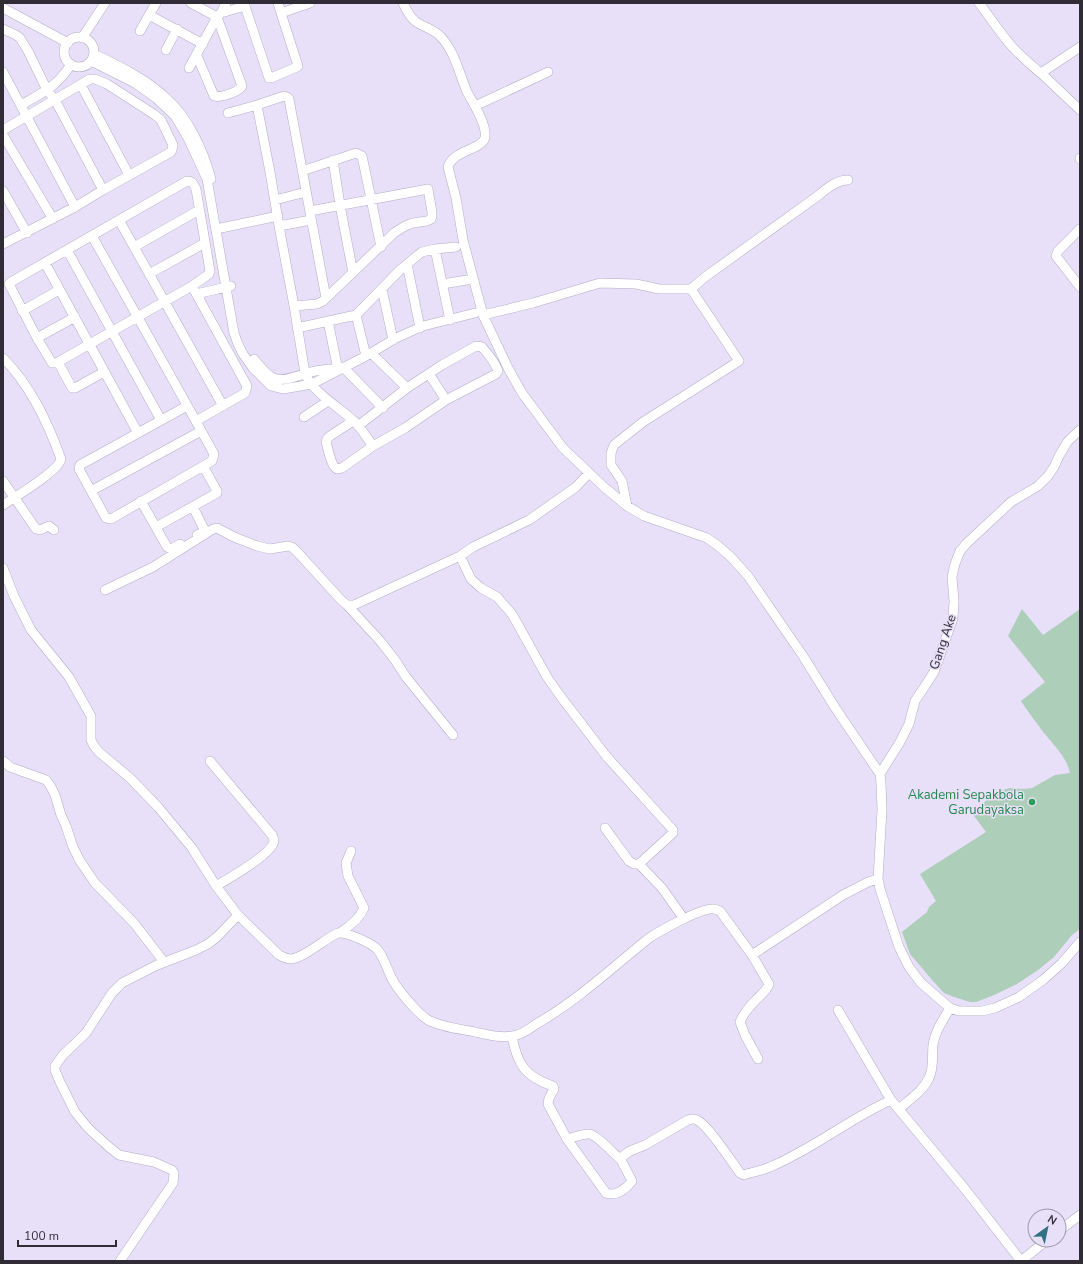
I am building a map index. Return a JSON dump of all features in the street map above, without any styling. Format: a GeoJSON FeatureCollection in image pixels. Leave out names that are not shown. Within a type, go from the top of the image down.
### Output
{"type":"FeatureCollection","features":[{"type":"Feature","properties":{"kind":"street"},"geometry":{"type":"LineString","coordinates":[[82,38],[105,3]]}},
{"type":"Feature","properties":{"kind":"street"},"geometry":{"type":"LineString","coordinates":[[140,31],[156,3]]}},
{"type":"Feature","properties":{"kind":"street"},"geometry":{"type":"LineString","coordinates":[[191,3],[219,15],[245,5],[269,78],[298,66],[278,3]]}},
{"type":"Feature","properties":{"kind":"street"},"geometry":{"type":"LineString","coordinates":[[189,68],[226,3]]}},
{"type":"Feature","properties":{"kind":"street"},"geometry":{"type":"LineString","coordinates":[[281,14],[310,3]]}},
{"type":"Feature","properties":{"kind":"street"},"geometry":{"type":"LineString","coordinates":[[403,3],[408,14],[415,21],[434,31],[445,42],[459,68],[468,93],[481,119],[485,134],[484,140],[452,159],[448,166],[456,198],[463,240],[479,314],[522,393],[564,448],[626,506],[644,516],[707,538],[731,557],[748,576],[803,656],[836,709],[880,774],[882,810],[878,879],[899,947],[909,967],[921,982],[950,1008],[959,1011],[982,1011],[995,1008],[1019,997],[1043,980],[1062,963],[1080,942]]}},
{"type":"Feature","properties":{"kind":"street"},"geometry":{"type":"LineString","coordinates":[[978,3],[1008,43],[1080,110]]}},
{"type":"Feature","properties":{"kind":"street"},"geometry":{"type":"LineString","coordinates":[[3,8],[67,45]]}},
{"type":"Feature","properties":{"kind":"street"},"geometry":{"type":"LineString","coordinates":[[3,15],[67,45]]}},
{"type":"Feature","properties":{"kind":"street"},"geometry":{"type":"LineString","coordinates":[[149,15],[203,44]]}},
{"type":"Feature","properties":{"kind":"street"},"geometry":{"type":"LineString","coordinates":[[197,56],[214,96],[218,97],[237,91],[241,88],[242,86],[219,15]]}},
{"type":"Feature","properties":{"kind":"street"},"geometry":{"type":"LineString","coordinates":[[3,29],[20,38],[47,90],[55,100],[103,190]]}},
{"type":"Feature","properties":{"kind":"street"},"geometry":{"type":"LineString","coordinates":[[166,50],[177,29]]}},
{"type":"Feature","properties":{"kind":"street"},"geometry":{"type":"LineString","coordinates":[[75,38],[87,40],[94,49],[93,57],[84,66],[75,66],[65,57],[67,45],[75,38]]}},
{"type":"Feature","properties":{"kind":"street"},"geometry":{"type":"LineString","coordinates":[[1041,73],[1080,48]]}},
{"type":"Feature","properties":{"kind":"street"},"geometry":{"type":"LineString","coordinates":[[93,57],[132,74],[154,88],[179,111],[195,139],[208,166],[215,194],[221,228],[234,333],[243,354],[253,368],[267,383],[279,389],[312,384],[393,340],[420,328],[450,320],[526,305],[600,283],[636,284],[659,289],[691,289],[705,276],[826,189],[839,181],[848,180]]}},
{"type":"Feature","properties":{"kind":"street"},"geometry":{"type":"LineString","coordinates":[[93,57],[156,98],[175,116],[188,138],[207,179],[229,287],[242,340],[249,353],[260,366],[275,379],[281,380],[305,373],[340,368]]}},
{"type":"Feature","properties":{"kind":"street"},"geometry":{"type":"LineString","coordinates":[[21,105],[56,84],[71,64]]}},
{"type":"Feature","properties":{"kind":"street"},"geometry":{"type":"LineString","coordinates":[[3,72],[75,207]]}},
{"type":"Feature","properties":{"kind":"street"},"geometry":{"type":"LineString","coordinates":[[475,106],[548,72]]}},
{"type":"Feature","properties":{"kind":"street"},"geometry":{"type":"LineString","coordinates":[[3,130],[90,79],[95,79],[100,80],[139,103],[161,120],[173,145],[171,152],[156,162],[129,175],[27,233],[3,244]]}},
{"type":"Feature","properties":{"kind":"street"},"geometry":{"type":"LineString","coordinates":[[81,85],[129,175]]}},
{"type":"Feature","properties":{"kind":"street"},"geometry":{"type":"LineString","coordinates":[[228,113],[284,96],[289,99],[326,298]]}},
{"type":"Feature","properties":{"kind":"street"},"geometry":{"type":"LineString","coordinates":[[257,105],[305,373],[312,384],[328,400],[356,423],[373,446]]}},
{"type":"Feature","properties":{"kind":"street"},"geometry":{"type":"LineString","coordinates":[[3,135],[53,219]]}},
{"type":"Feature","properties":{"kind":"street"},"geometry":{"type":"LineString","coordinates":[[302,171],[356,153],[362,156],[381,247]]}},
{"type":"Feature","properties":{"kind":"street"},"geometry":{"type":"LineString","coordinates":[[333,160],[353,273]]}},
{"type":"Feature","properties":{"kind":"street"},"geometry":{"type":"LineString","coordinates":[[194,290],[210,271],[196,189],[191,181],[187,181],[9,284],[52,363],[58,362],[165,302],[194,290],[229,287]]}},
{"type":"Feature","properties":{"kind":"street"},"geometry":{"type":"LineString","coordinates":[[279,226],[340,205],[428,189],[431,200],[431,219],[405,226],[394,233],[326,298],[317,304],[294,306]]}},
{"type":"Feature","properties":{"kind":"street"},"geometry":{"type":"LineString","coordinates":[[3,191],[27,233]]}},
{"type":"Feature","properties":{"kind":"street"},"geometry":{"type":"LineString","coordinates":[[275,200],[306,192]]}},
{"type":"Feature","properties":{"kind":"street"},"geometry":{"type":"LineString","coordinates":[[134,247],[199,210]]}},
{"type":"Feature","properties":{"kind":"street"},"geometry":{"type":"LineString","coordinates":[[221,228],[278,216]]}},
{"type":"Feature","properties":{"kind":"street"},"geometry":{"type":"LineString","coordinates":[[119,220],[223,406]]}},
{"type":"Feature","properties":{"kind":"street"},"geometry":{"type":"LineString","coordinates":[[1080,229],[1058,251],[1056,256],[1080,287]]}},
{"type":"Feature","properties":{"kind":"street"},"geometry":{"type":"LineString","coordinates":[[92,236],[214,454],[212,461],[111,519],[106,518],[79,469],[80,465],[187,406]]}},
{"type":"Feature","properties":{"kind":"street"},"geometry":{"type":"LineString","coordinates":[[149,274],[205,243]]}},
{"type":"Feature","properties":{"kind":"street"},"geometry":{"type":"LineString","coordinates":[[297,328],[356,315],[407,264],[422,252],[456,247]]}},
{"type":"Feature","properties":{"kind":"street"},"geometry":{"type":"LineString","coordinates":[[436,249],[450,320]]}},
{"type":"Feature","properties":{"kind":"street"},"geometry":{"type":"LineString","coordinates":[[67,250],[161,420]]}},
{"type":"Feature","properties":{"kind":"street"},"geometry":{"type":"LineString","coordinates":[[45,263],[138,433]]}},
{"type":"Feature","properties":{"kind":"street"},"geometry":{"type":"LineString","coordinates":[[407,264],[420,328]]}},
{"type":"Feature","properties":{"kind":"street"},"geometry":{"type":"LineString","coordinates":[[442,284],[467,280]]}},
{"type":"Feature","properties":{"kind":"street"},"geometry":{"type":"LineString","coordinates":[[382,289],[393,340]]}},
{"type":"Feature","properties":{"kind":"street"},"geometry":{"type":"LineString","coordinates":[[626,506],[622,482],[611,465],[611,453],[614,445],[643,422],[740,361],[691,289]]}},
{"type":"Feature","properties":{"kind":"street"},"geometry":{"type":"LineString","coordinates":[[22,310],[60,290]]}},
{"type":"Feature","properties":{"kind":"street"},"geometry":{"type":"LineString","coordinates":[[194,290],[246,386],[245,393],[196,422]]}},
{"type":"Feature","properties":{"kind":"street"},"geometry":{"type":"LineString","coordinates":[[356,315],[368,354],[407,388]]}},
{"type":"Feature","properties":{"kind":"street"},"geometry":{"type":"LineString","coordinates":[[38,338],[74,318]]}},
{"type":"Feature","properties":{"kind":"street"},"geometry":{"type":"LineString","coordinates":[[328,321],[340,368],[383,408]]}},
{"type":"Feature","properties":{"kind":"street"},"geometry":{"type":"LineString","coordinates":[[476,346],[482,348],[496,365],[498,371],[496,374],[446,400],[405,428],[373,446],[342,468],[334,468],[326,442],[330,436],[383,408],[407,388],[429,374],[476,346]]}},
{"type":"Feature","properties":{"kind":"street"},"geometry":{"type":"LineString","coordinates":[[3,358],[29,390],[51,432],[61,459],[60,463],[51,473],[3,506]]}},
{"type":"Feature","properties":{"kind":"street"},"geometry":{"type":"LineString","coordinates":[[58,362],[72,388],[75,388],[104,372]]}},
{"type":"Feature","properties":{"kind":"street"},"geometry":{"type":"LineString","coordinates":[[429,374],[446,400]]}},
{"type":"Feature","properties":{"kind":"street"},"geometry":{"type":"LineString","coordinates":[[304,417],[328,400]]}},
{"type":"Feature","properties":{"kind":"street","name":"Gang Ake"},"geometry":{"type":"LineString","coordinates":[[880,774],[900,742],[909,724],[915,701],[934,672],[951,625],[954,610],[952,577],[960,551],[1011,502],[1038,486],[1048,476],[1068,441],[1080,430]]}},
{"type":"Feature","properties":{"kind":"street"},"geometry":{"type":"LineString","coordinates":[[91,491],[201,431]]}},
{"type":"Feature","properties":{"kind":"street"},"geometry":{"type":"LineString","coordinates":[[156,527],[217,493],[218,491],[203,466]]}},
{"type":"Feature","properties":{"kind":"street"},"geometry":{"type":"LineString","coordinates":[[347,605],[354,605],[460,556],[473,547],[529,520],[576,487],[589,473]]}},
{"type":"Feature","properties":{"kind":"street"},"geometry":{"type":"LineString","coordinates":[[3,481],[36,529],[40,530],[49,526],[54,530]]}},
{"type":"Feature","properties":{"kind":"street"},"geometry":{"type":"LineString","coordinates":[[141,501],[167,547],[171,549],[204,531],[204,528],[193,507]]}},
{"type":"Feature","properties":{"kind":"street"},"geometry":{"type":"LineString","coordinates":[[105,590],[153,567],[213,528],[257,546],[270,549],[288,546],[292,547],[381,642],[406,677],[453,735]]}},
{"type":"Feature","properties":{"kind":"street"},"geometry":{"type":"LineString","coordinates":[[460,556],[472,579],[481,588],[497,597],[512,614],[546,677],[607,757],[673,830],[673,833],[639,864]]}},
{"type":"Feature","properties":{"kind":"street"},"geometry":{"type":"LineString","coordinates":[[3,568],[14,596],[31,630],[69,677],[91,716],[91,740],[98,752],[135,783],[158,807],[192,848],[217,888],[238,915],[279,955],[286,959],[291,959],[301,955],[334,934],[341,932],[363,912],[364,908],[348,876],[346,863],[351,851]]}},
{"type":"Feature","properties":{"kind":"street"},"geometry":{"type":"LineString","coordinates":[[3,761],[10,767],[46,780],[55,795],[73,847],[80,861],[95,883],[134,924],[164,962]]}},
{"type":"Feature","properties":{"kind":"street"},"geometry":{"type":"LineString","coordinates":[[210,761],[274,839],[272,845],[254,862],[217,888]]}},
{"type":"Feature","properties":{"kind":"street"},"geometry":{"type":"LineString","coordinates":[[605,828],[629,861],[634,864],[639,864],[662,888],[684,919]]}},
{"type":"Feature","properties":{"kind":"street"},"geometry":{"type":"LineString","coordinates":[[752,955],[843,895],[868,882],[878,879]]}},
{"type":"Feature","properties":{"kind":"street"},"geometry":{"type":"LineString","coordinates":[[341,932],[353,936],[376,948],[392,979],[402,993],[421,1014],[428,1019],[437,1024],[485,1034],[512,1036],[518,1035],[552,1015],[661,930],[708,909],[714,909],[720,911],[752,955],[769,984],[768,988],[746,1011],[740,1022],[758,1059]]}},
{"type":"Feature","properties":{"kind":"street"},"geometry":{"type":"LineString","coordinates":[[120,1261],[173,1183],[174,1173],[173,1171],[154,1162],[120,1155],[88,1128],[75,1112],[60,1082],[55,1070],[56,1063],[66,1051],[86,1033],[117,987],[130,978],[208,944],[238,915]]}},
{"type":"Feature","properties":{"kind":"street"},"geometry":{"type":"LineString","coordinates":[[899,1109],[916,1094],[929,1079],[935,1038],[950,1008]]}},
{"type":"Feature","properties":{"kind":"street"},"geometry":{"type":"LineString","coordinates":[[838,1010],[891,1100],[965,1189],[1021,1261],[1038,1248]]}},
{"type":"Feature","properties":{"kind":"street"},"geometry":{"type":"LineString","coordinates":[[512,1036],[521,1066],[524,1070],[539,1080],[553,1086],[554,1089],[548,1100],[548,1104],[567,1139],[606,1193],[613,1195],[618,1193],[632,1182],[621,1160],[598,1138],[591,1134],[567,1139]]}},
{"type":"Feature","properties":{"kind":"street"},"geometry":{"type":"LineString","coordinates":[[621,1160],[623,1156],[630,1151],[645,1145],[693,1118],[706,1127],[740,1173],[744,1175],[778,1164],[891,1100]]}},
{"type":"Feature","properties":{"kind":"street"},"geometry":{"type":"LineString","coordinates":[[1067,1225],[1080,1215]]}},
{"type":"Feature","properties":{"kind":"green space","name":"Akademi Sepakbola Garudayaksa"},"geometry":{"type":"Polygon","coordinates":[[[1022,609],[1043,635],[1080,609],[1080,929],[1072,935],[1054,957],[1017,984],[992,996],[976,1002],[970,1002],[944,993],[910,954],[902,932],[927,912],[929,907],[936,901],[920,874],[986,832],[971,812],[998,792],[1009,788],[1032,788],[1055,775],[1070,773],[1062,755],[1038,726],[1021,701],[1045,682],[1008,636],[1022,609]]]}},
{"type":"Feature","properties":{"kind":"place","name":"Akademi Sepakbola Garudayaksa"},"geometry":{"type":"Point","coordinates":[1032,802]}}]}
